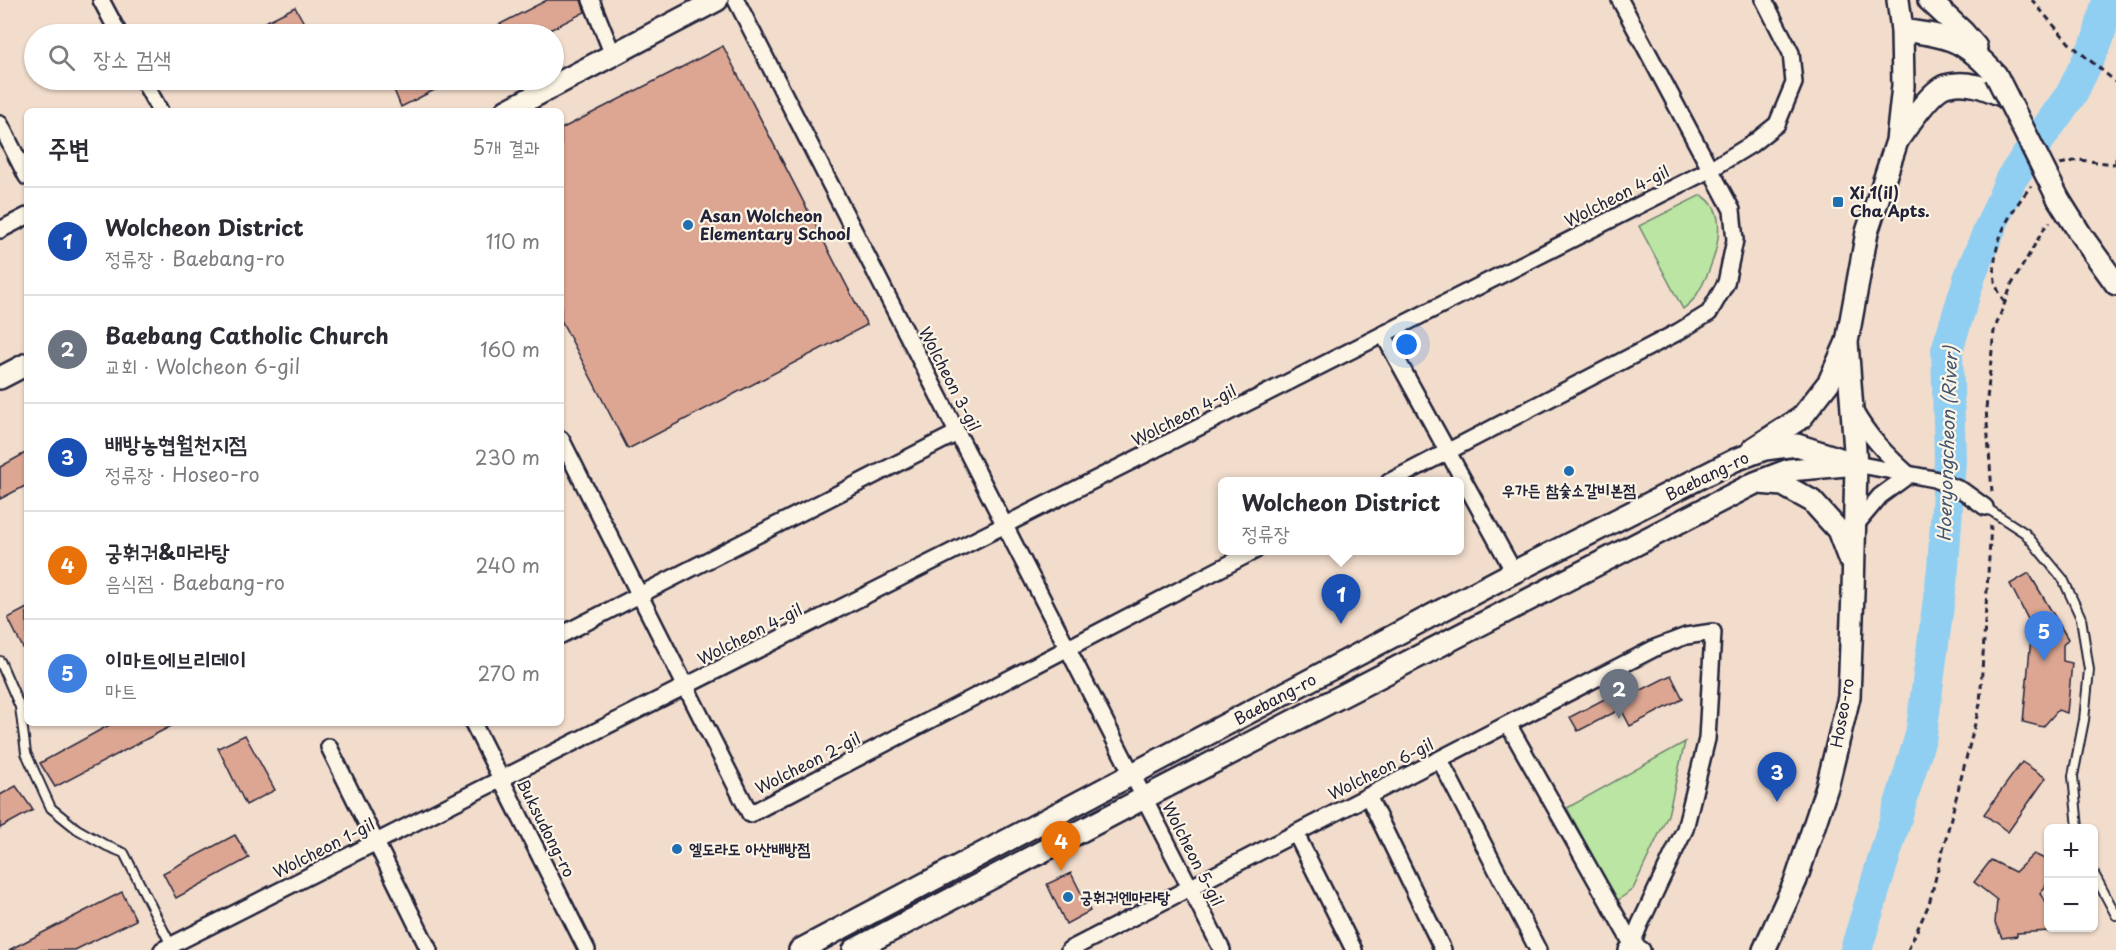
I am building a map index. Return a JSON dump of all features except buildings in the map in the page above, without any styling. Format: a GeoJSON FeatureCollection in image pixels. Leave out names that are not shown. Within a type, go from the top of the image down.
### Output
{"type":"FeatureCollection","features":[{"type":"Feature","properties":{"kind":"street"},"geometry":{"type":"LineString","coordinates":[[100,0],[113,24]]}},
{"type":"Feature","properties":{"kind":"street"},"geometry":{"type":"LineString","coordinates":[[591,0],[613,55]]}},
{"type":"Feature","properties":{"kind":"street"},"geometry":{"type":"LineString","coordinates":[[564,81],[717,0]]}},
{"type":"Feature","properties":{"kind":"street","name":"Wolcheon 3-gil"},"geometry":{"type":"LineString","coordinates":[[736,0],[1132,775]]}},
{"type":"Feature","properties":{"kind":"street"},"geometry":{"type":"LineString","coordinates":[[1399,477],[1678,332],[1709,313],[1726,283],[1735,240],[1732,210],[1620,0]]}},
{"type":"Feature","properties":{"kind":"street","name":"Wolcheon 4-gil"},"geometry":{"type":"LineString","coordinates":[[501,779],[1711,169],[1752,144],[1777,124],[1794,83],[1791,53],[1764,0]]}},
{"type":"Feature","properties":{"kind":"street"},"geometry":{"type":"LineString","coordinates":[[1730,462],[1801,418],[1829,382],[1847,342],[1867,232],[1897,141],[1903,86],[1902,30],[1898,0]]}},
{"type":"Feature","properties":{"kind":"street"},"geometry":{"type":"LineString","coordinates":[[1929,0],[1963,32],[1981,53],[1990,82]]}},
{"type":"Feature","properties":{"kind":"street"},"geometry":{"type":"LineString","coordinates":[[1902,30],[1943,37],[1964,45],[1981,59],[1990,82],[2008,98],[2062,205],[2116,284]]}},
{"type":"Feature","properties":{"kind":"street"},"geometry":{"type":"LineString","coordinates":[[1897,141],[1918,110],[1944,86],[1990,82]]}},
{"type":"Feature","properties":{"kind":"street"},"geometry":{"type":"LineString","coordinates":[[148,90],[158,108]]}},
{"type":"Feature","properties":{"kind":"street"},"geometry":{"type":"LineString","coordinates":[[512,108],[546,90]]}},
{"type":"Feature","properties":{"kind":"street"},"geometry":{"type":"LineString","coordinates":[[0,124],[24,171]]}},
{"type":"Feature","properties":{"kind":"street"},"geometry":{"type":"LineString","coordinates":[[0,230],[24,218]]}},
{"type":"Feature","properties":{"kind":"street"},"geometry":{"type":"LineString","coordinates":[[1383,334],[1462,477]]}},
{"type":"Feature","properties":{"kind":"street","name":"Hoseo-ro"},"geometry":{"type":"LineString","coordinates":[[1764,950],[1796,880],[1827,787],[1849,697],[1856,464],[1847,342]]}},
{"type":"Feature","properties":{"kind":"street"},"geometry":{"type":"LineString","coordinates":[[0,378],[24,366]]}},
{"type":"Feature","properties":{"kind":"street"},"geometry":{"type":"LineString","coordinates":[[1851,406],[1864,429],[1887,455],[1909,474]]}},
{"type":"Feature","properties":{"kind":"street"},"geometry":{"type":"LineString","coordinates":[[564,633],[957,433]]}},
{"type":"Feature","properties":{"kind":"street","name":"Wolcheon 2-gil"},"geometry":{"type":"LineString","coordinates":[[564,445],[750,814],[1247,555]]}},
{"type":"Feature","properties":{"kind":"street","name":"Baebang-ro"},"geometry":{"type":"LineString","coordinates":[[800,950],[1514,572],[1730,462],[1765,449],[1797,445],[1856,464]]}},
{"type":"Feature","properties":{"kind":"street"},"geometry":{"type":"LineString","coordinates":[[1856,464],[1934,479],[1964,491],[1989,509]]}},
{"type":"Feature","properties":{"kind":"street","name":"Baebang-ro"},"geometry":{"type":"LineString","coordinates":[[854,950],[1755,483],[1789,470],[1856,464]]}},
{"type":"Feature","properties":{"kind":"street"},"geometry":{"type":"LineString","coordinates":[[1854,527],[1880,496],[1909,474]]}},
{"type":"Feature","properties":{"kind":"street"},"geometry":{"type":"LineString","coordinates":[[1464,480],[1514,572]]}},
{"type":"Feature","properties":{"kind":"street"},"geometry":{"type":"LineString","coordinates":[[1755,483],[1783,485],[1812,501],[1838,530],[1854,571]]}},
{"type":"Feature","properties":{"kind":"street","name":"Wolcheon 6-gil"},"geometry":{"type":"LineString","coordinates":[[1070,950],[1657,647],[1686,636],[1713,632],[1707,739],[1686,829],[1640,924],[1633,948]]}},
{"type":"Feature","properties":{"kind":"street"},"geometry":{"type":"LineString","coordinates":[[1508,724],[1633,948]]}},
{"type":"Feature","properties":{"kind":"street","name":"Buksudong-ro"},"geometry":{"type":"LineString","coordinates":[[474,726],[587,950]]}},
{"type":"Feature","properties":{"kind":"street"},"geometry":{"type":"LineString","coordinates":[[328,747],[429,950]]}},
{"type":"Feature","properties":{"kind":"street"},"geometry":{"type":"LineString","coordinates":[[1440,760],[1538,950]]}},
{"type":"Feature","properties":{"kind":"street","name":"Wolcheon 5-gil"},"geometry":{"type":"LineString","coordinates":[[1132,775],[1222,950]]}},
{"type":"Feature","properties":{"kind":"street","name":"Wolcheon 1-gil"},"geometry":{"type":"LineString","coordinates":[[167,948],[501,779]]}},
{"type":"Feature","properties":{"kind":"street"},"geometry":{"type":"LineString","coordinates":[[1368,796],[1443,950]]}},
{"type":"Feature","properties":{"kind":"street"},"geometry":{"type":"LineString","coordinates":[[1296,834],[1354,950]]}},
{"type":"Feature","properties":{"kind":"street"},"geometry":{"type":"LineString","coordinates":[[577,929],[580,950]]}},
{"type":"Feature","properties":{"kind":"street"},"geometry":{"type":"LineString","coordinates":[[577,929],[595,950]]}},
{"type":"Feature","properties":{"kind":"lane"},"geometry":{"type":"LineString","coordinates":[[1989,509],[2025,533],[2063,579],[2081,618],[2089,670],[2085,720],[2073,776],[2078,824]]}},
{"type":"Feature","properties":{"kind":"lane"},"geometry":{"type":"LineString","coordinates":[[0,661],[20,707],[26,753],[51,808],[77,829],[124,853],[167,948]]}},
{"type":"Feature","properties":{"kind":"lane"},"geometry":{"type":"LineString","coordinates":[[2096,878],[2116,915]]}},
{"type":"Feature","properties":{"kind":"path"},"geometry":{"type":"LineString","coordinates":[[2032,0],[2069,43],[2116,82]]}},
{"type":"Feature","properties":{"kind":"path"},"geometry":{"type":"LineString","coordinates":[[2059,164],[2079,160],[2115,166],[2116,158]]}},
{"type":"Feature","properties":{"kind":"path"},"geometry":{"type":"LineString","coordinates":[[2005,303],[1995,283],[1995,259],[2002,227],[2030,186],[2040,179]]}},
{"type":"Feature","properties":{"kind":"path"},"geometry":{"type":"LineString","coordinates":[[1908,950],[1929,904],[1980,704],[1989,509],[1986,409],[1994,331],[2012,284],[2045,227],[2062,205]]}},
{"type":"Feature","properties":{"kind":"green space"},"geometry":{"type":"Polygon","coordinates":[[[1701,195],[1711,203],[1717,215],[1719,228],[1717,243],[1714,258],[1702,285],[1693,300],[1683,309],[1639,226],[1701,195]]]}},
{"type":"Feature","properties":{"kind":"green space"},"geometry":{"type":"Polygon","coordinates":[[[1685,742],[1668,815],[1633,889],[1617,901],[1567,808],[1685,742]]]}},
{"type":"Feature","properties":{"kind":"waterway","name":"Hoeryongcheon (River)"},"geometry":{"type":"LineString","coordinates":[[1856,950],[1921,735],[1943,568],[1950,460],[1947,350],[1971,273],[2011,179],[2072,93],[2098,39],[2108,0]]}},
{"type":"Feature","properties":{"kind":"place","name":"Xi 1(il) Cha Apts."},"geometry":{"type":"Point","coordinates":[1838,202]}},
{"type":"Feature","properties":{"kind":"place","name":"Asan Wolcheon Elementary School"},"geometry":{"type":"Point","coordinates":[688,225]}},
{"type":"Feature","properties":{"kind":"place","name":"우가든 참숯소갈비본점"},"geometry":{"type":"Point","coordinates":[1569,471]}},
{"type":"Feature","properties":{"kind":"place","name":"Wolcheon District"},"geometry":{"type":"Point","coordinates":[1341,624]}},
{"type":"Feature","properties":{"kind":"place","name":"이마트에브리데이"},"geometry":{"type":"Point","coordinates":[2044,661]}},
{"type":"Feature","properties":{"kind":"place","name":"Baebang Catholic Church"},"geometry":{"type":"Point","coordinates":[1619,719]}},
{"type":"Feature","properties":{"kind":"place","name":"배방농협월천지점"},"geometry":{"type":"Point","coordinates":[1777,802]}},
{"type":"Feature","properties":{"kind":"place","name":"엘도라도 아산배방점"},"geometry":{"type":"Point","coordinates":[677,849]}},
{"type":"Feature","properties":{"kind":"place","name":"궁훠궈&마라탕"},"geometry":{"type":"Point","coordinates":[1061,871]}},
{"type":"Feature","properties":{"kind":"place","name":"궁훠궈엔마라탕"},"geometry":{"type":"Point","coordinates":[1068,897]}}]}
